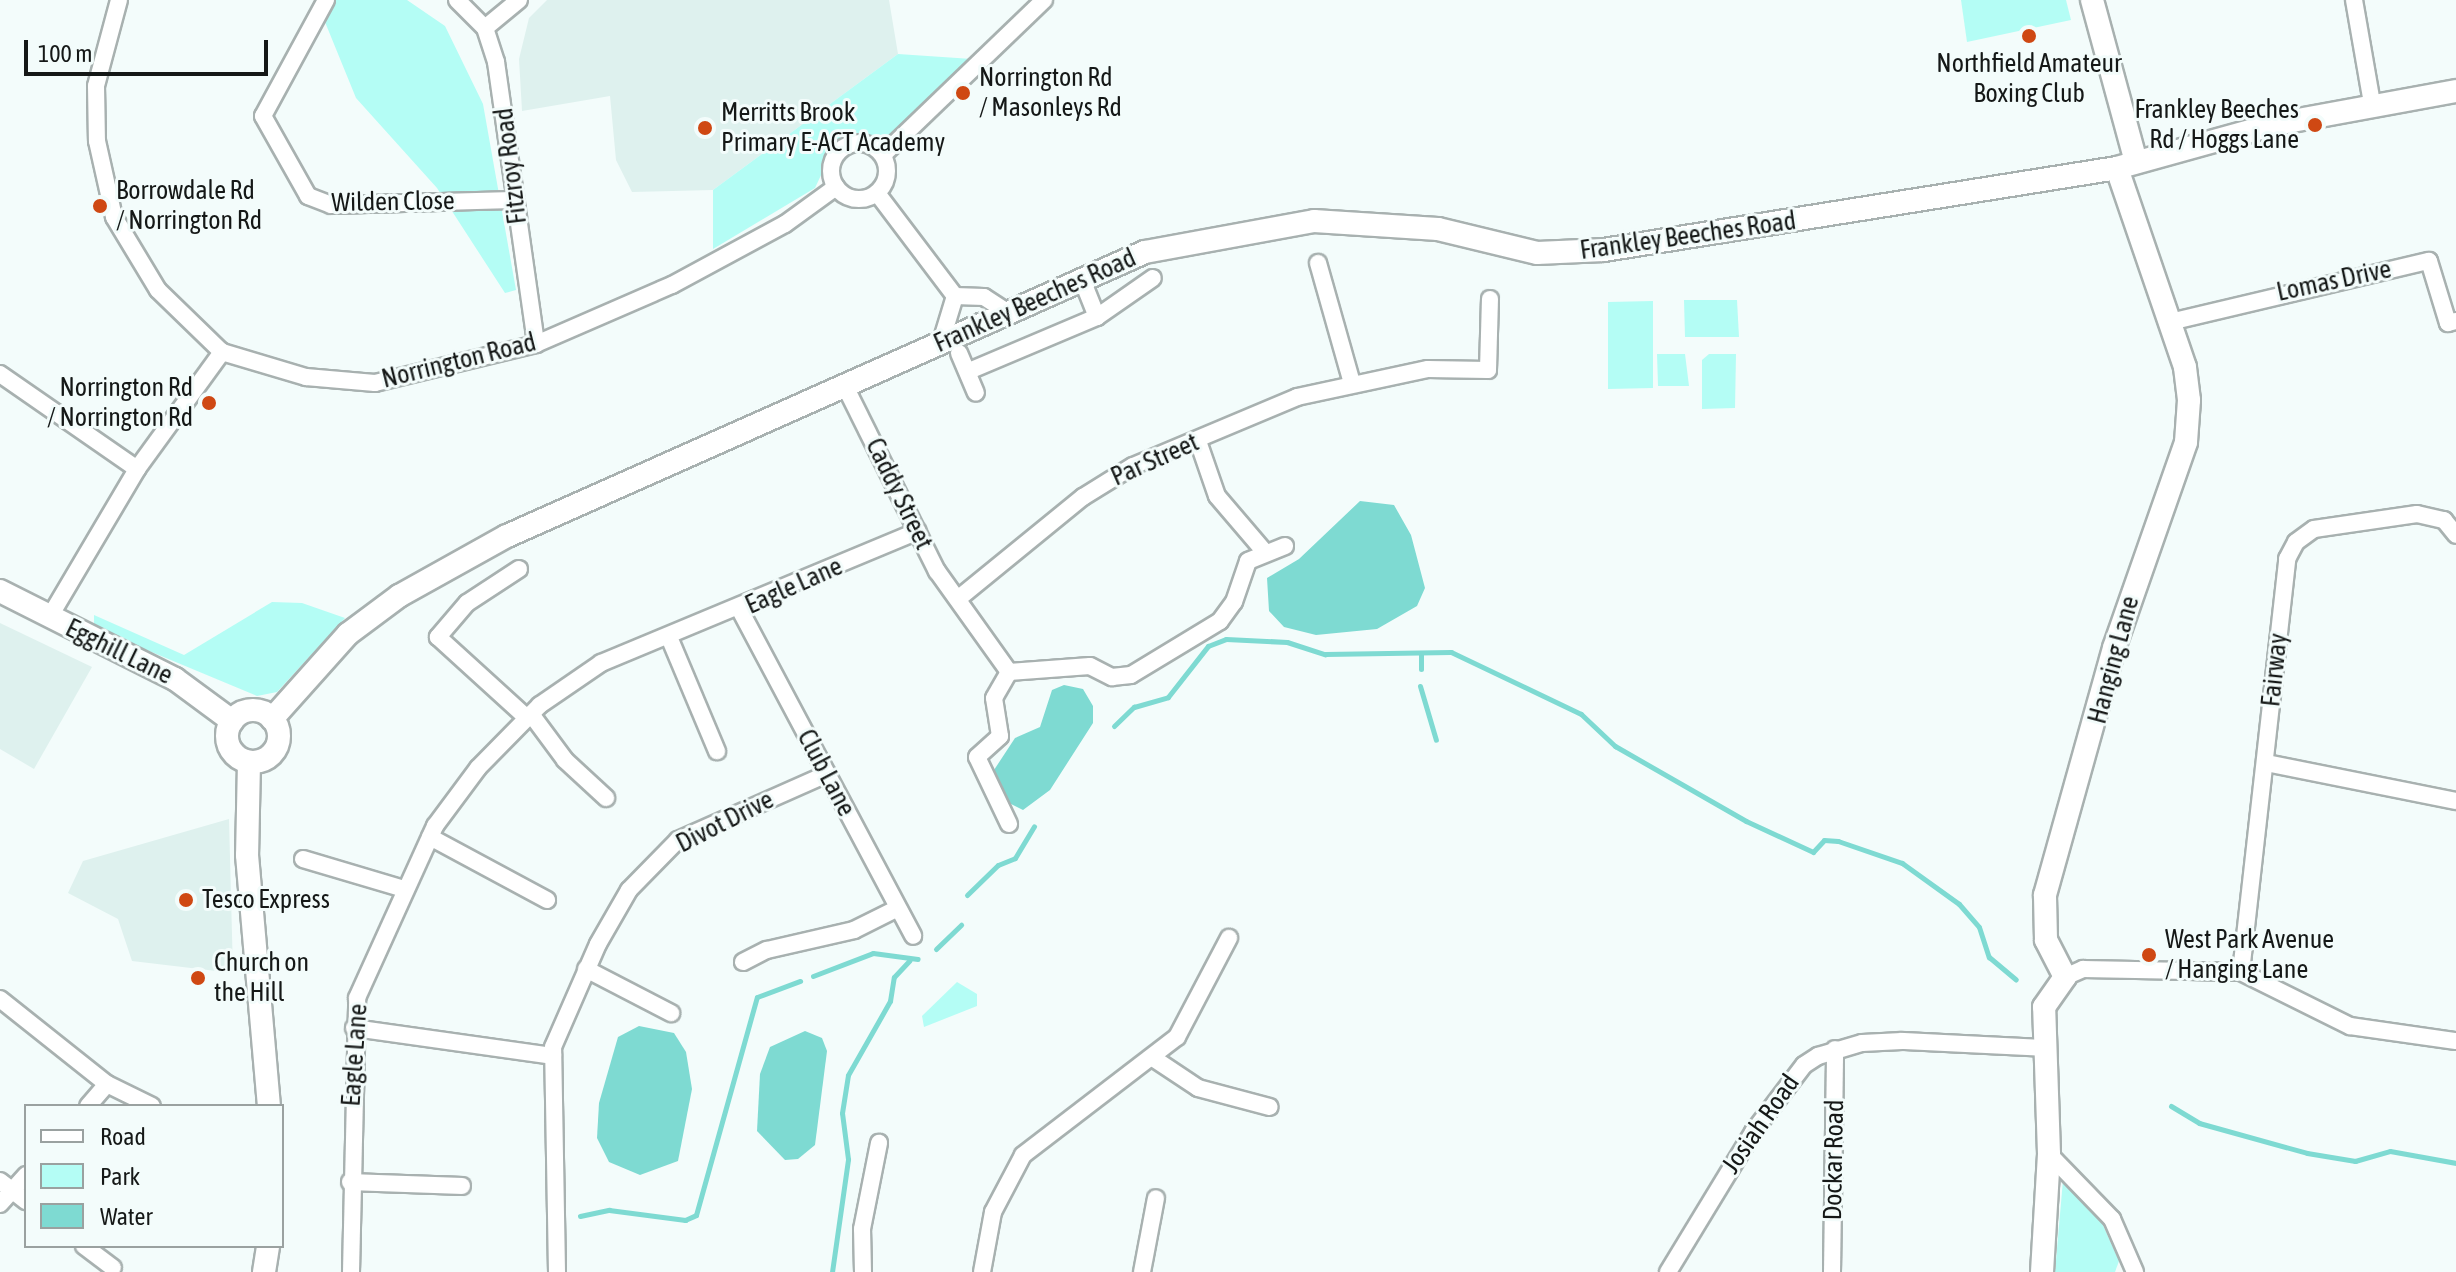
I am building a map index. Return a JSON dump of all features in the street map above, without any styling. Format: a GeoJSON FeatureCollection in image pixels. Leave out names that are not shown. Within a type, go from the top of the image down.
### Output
{"type":"FeatureCollection","features":[{"type":"Feature","properties":{"kind":"street"},"geometry":{"type":"LineString","coordinates":[[49,618],[137,469],[222,352],[158,290],[134,254],[107,193],[96,86],[119,0]]}},
{"type":"Feature","properties":{"kind":"street","name":"Wilden Close"},"geometry":{"type":"LineString","coordinates":[[326,0],[263,116],[308,196],[331,205],[514,200]]}},
{"type":"Feature","properties":{"kind":"street"},"geometry":{"type":"LineString","coordinates":[[457,0],[485,28],[519,0]]}},
{"type":"Feature","properties":{"kind":"street"},"geometry":{"type":"LineString","coordinates":[[884,154],[1044,0]]}},
{"type":"Feature","properties":{"kind":"street","name":"Hanging Lane"},"geometry":{"type":"LineString","coordinates":[[2065,977],[2046,940],[2045,895],[2114,648],[2186,442],[2185,367],[2126,165],[2092,0]]}},
{"type":"Feature","properties":{"kind":"street"},"geometry":{"type":"LineString","coordinates":[[2354,0],[2372,103]]}},
{"type":"Feature","properties":{"kind":"street","name":"Fitzroy Road"},"geometry":{"type":"LineString","coordinates":[[485,28],[509,125],[514,200],[536,344]]}},
{"type":"Feature","properties":{"kind":"street","name":"Frankley Beeches Road"},"geometry":{"type":"LineString","coordinates":[[272,719],[348,634],[399,596],[507,536],[845,386],[950,348],[1007,312],[1081,277],[1174,244],[1299,222],[1374,221],[1537,253],[1570,253],[2126,165],[2372,103],[2456,91]]}},
{"type":"Feature","properties":{"kind":"street"},"geometry":{"type":"LineString","coordinates":[[847,145],[870,145],[884,154],[888,172],[877,193],[856,199],[836,187],[831,167],[847,145]]}},
{"type":"Feature","properties":{"kind":"street","name":"Norrington Road"},"geometry":{"type":"LineString","coordinates":[[222,352],[306,377],[375,383],[536,344],[672,285],[785,224],[836,187]]}},
{"type":"Feature","properties":{"kind":"street"},"geometry":{"type":"LineString","coordinates":[[877,193],[955,296],[950,348],[969,371],[976,393]]}},
{"type":"Feature","properties":{"kind":"street","name":"Lomas Drive"},"geometry":{"type":"LineString","coordinates":[[2170,322],[2429,261],[2448,323],[2456,321]]}},
{"type":"Feature","properties":{"kind":"street"},"geometry":{"type":"LineString","coordinates":[[1318,263],[1352,383]]}},
{"type":"Feature","properties":{"kind":"street"},"geometry":{"type":"LineString","coordinates":[[1081,277],[1097,317]]}},
{"type":"Feature","properties":{"kind":"street"},"geometry":{"type":"LineString","coordinates":[[969,371],[1097,317],[1153,278]]}},
{"type":"Feature","properties":{"kind":"street"},"geometry":{"type":"LineString","coordinates":[[955,296],[984,297],[1007,312]]}},
{"type":"Feature","properties":{"kind":"street","name":"Par Street"},"geometry":{"type":"LineString","coordinates":[[959,598],[1106,481],[1281,402],[1380,376],[1488,370],[1490,299]]}},
{"type":"Feature","properties":{"kind":"street"},"geometry":{"type":"LineString","coordinates":[[0,374],[137,469]]}},
{"type":"Feature","properties":{"kind":"street","name":"Caddy Street"},"geometry":{"type":"LineString","coordinates":[[845,386],[937,571],[1009,672]]}},
{"type":"Feature","properties":{"kind":"street"},"geometry":{"type":"LineString","coordinates":[[1198,441],[1217,496],[1264,551]]}},
{"type":"Feature","properties":{"kind":"street","name":"Fairway"},"geometry":{"type":"LineString","coordinates":[[2241,972],[2287,559],[2296,542],[2314,529],[2417,514],[2444,520],[2456,535]]}},
{"type":"Feature","properties":{"kind":"street","name":"Eagle Lane"},"geometry":{"type":"LineString","coordinates":[[350,1264],[357,998],[430,837],[478,768],[529,716],[601,663],[740,610],[918,531]]}},
{"type":"Feature","properties":{"kind":"street"},"geometry":{"type":"LineString","coordinates":[[1009,824],[977,757],[1000,736],[994,698],[1009,672],[1090,666],[1112,677],[1131,675],[1220,621],[1234,602],[1248,561],[1264,551],[1285,546]]}},
{"type":"Feature","properties":{"kind":"street"},"geometry":{"type":"LineString","coordinates":[[519,569],[467,603],[438,637],[529,716],[565,760],[606,798]]}},
{"type":"Feature","properties":{"kind":"street","name":"Egghill Lane"},"geometry":{"type":"LineString","coordinates":[[0,591],[175,679],[232,721]]}},
{"type":"Feature","properties":{"kind":"street","name":"Club Lane"},"geometry":{"type":"LineString","coordinates":[[740,610],[913,936]]}},
{"type":"Feature","properties":{"kind":"street"},"geometry":{"type":"LineString","coordinates":[[669,637],[717,751]]}},
{"type":"Feature","properties":{"kind":"street"},"geometry":{"type":"LineString","coordinates":[[256,710],[272,719],[279,733],[276,749],[265,760],[249,762],[229,746],[232,721],[256,710]]}},
{"type":"Feature","properties":{"kind":"street"},"geometry":{"type":"LineString","coordinates":[[249,762],[247,855],[269,1104]]}},
{"type":"Feature","properties":{"kind":"street"},"geometry":{"type":"LineString","coordinates":[[2266,763],[2456,801]]}},
{"type":"Feature","properties":{"kind":"street","name":"Divot Drive"},"geometry":{"type":"LineString","coordinates":[[557,1272],[553,1056],[586,969],[629,890],[678,840],[827,774]]}},
{"type":"Feature","properties":{"kind":"street"},"geometry":{"type":"LineString","coordinates":[[430,837],[547,900]]}},
{"type":"Feature","properties":{"kind":"street"},"geometry":{"type":"LineString","coordinates":[[303,859],[404,889]]}},
{"type":"Feature","properties":{"kind":"street"},"geometry":{"type":"LineString","coordinates":[[743,962],[767,950],[854,930],[898,908]]}},
{"type":"Feature","properties":{"kind":"street"},"geometry":{"type":"LineString","coordinates":[[982,1272],[993,1212],[1023,1155],[1177,1037],[1206,992],[1229,938]]}},
{"type":"Feature","properties":{"kind":"street"},"geometry":{"type":"LineString","coordinates":[[586,969],[671,1013]]}},
{"type":"Feature","properties":{"kind":"street"},"geometry":{"type":"LineString","coordinates":[[2042,1272],[2049,1154],[2044,1007],[2065,977],[2083,969],[2241,972],[2350,1026],[2456,1041]]}},
{"type":"Feature","properties":{"kind":"street"},"geometry":{"type":"LineString","coordinates":[[0,999],[107,1084],[148,1104]]}},
{"type":"Feature","properties":{"kind":"street"},"geometry":{"type":"LineString","coordinates":[[354,1028],[553,1056]]}},
{"type":"Feature","properties":{"kind":"street","name":"Josiah Road"},"geometry":{"type":"LineString","coordinates":[[1668,1272],[1702,1208],[1804,1065],[1835,1049],[1902,1041],[2045,1048]]}},
{"type":"Feature","properties":{"kind":"street","name":"Dockar Road"},"geometry":{"type":"LineString","coordinates":[[1832,1272],[1835,1049]]}},
{"type":"Feature","properties":{"kind":"street"},"geometry":{"type":"LineString","coordinates":[[1153,1058],[1198,1088],[1270,1107]]}},
{"type":"Feature","properties":{"kind":"street"},"geometry":{"type":"LineString","coordinates":[[90,1104],[107,1084]]}},
{"type":"Feature","properties":{"kind":"street"},"geometry":{"type":"LineString","coordinates":[[863,1272],[862,1229],[879,1143]]}},
{"type":"Feature","properties":{"kind":"street"},"geometry":{"type":"LineString","coordinates":[[2049,1154],[2112,1219],[2135,1272]]}},
{"type":"Feature","properties":{"kind":"street"},"geometry":{"type":"LineString","coordinates":[[0,1204],[6,1186],[24,1176]]}},
{"type":"Feature","properties":{"kind":"street"},"geometry":{"type":"LineString","coordinates":[[350,1182],[462,1186]]}},
{"type":"Feature","properties":{"kind":"street"},"geometry":{"type":"LineString","coordinates":[[6,1186],[24,1200]]}},
{"type":"Feature","properties":{"kind":"street"},"geometry":{"type":"LineString","coordinates":[[1142,1272],[1156,1198]]}},
{"type":"Feature","properties":{"kind":"street"},"geometry":{"type":"LineString","coordinates":[[87,1248],[113,1268]]}},
{"type":"Feature","properties":{"kind":"street"},"geometry":{"type":"LineString","coordinates":[[264,1272],[268,1248]]}},
{"type":"Feature","properties":{"kind":"shaded area","name":"Merritts Brook Primary E-ACT Academy"},"geometry":{"type":"Polygon","coordinates":[[[547,0],[889,0],[898,54],[713,190],[632,192],[616,160],[610,96],[522,111],[519,59],[529,18],[547,0]]]}},
{"type":"Feature","properties":{"kind":"shaded area"},"geometry":{"type":"Polygon","coordinates":[[[0,623],[92,667],[34,769],[0,749],[0,623]]]}},
{"type":"Feature","properties":{"kind":"shaded area"},"geometry":{"type":"Polygon","coordinates":[[[229,819],[233,973],[132,961],[118,919],[68,893],[83,861],[229,819]]]}},
{"type":"Feature","properties":{"kind":"green space"},"geometry":{"type":"Polygon","coordinates":[[[316,0],[407,0],[445,26],[483,104],[516,290],[505,293],[437,188],[356,98],[316,0]]]}},
{"type":"Feature","properties":{"kind":"green space"},"geometry":{"type":"Polygon","coordinates":[[[1961,0],[2066,0],[2071,20],[1967,42],[1961,0]]]}},
{"type":"Feature","properties":{"kind":"green space"},"geometry":{"type":"Polygon","coordinates":[[[898,54],[972,59],[892,134],[836,143],[815,188],[713,249],[713,190],[898,54]]]}},
{"type":"Feature","properties":{"kind":"green space"},"geometry":{"type":"Polygon","coordinates":[[[1684,300],[1737,300],[1739,337],[1685,337],[1684,300]]]}},
{"type":"Feature","properties":{"kind":"green space"},"geometry":{"type":"Polygon","coordinates":[[[1653,301],[1653,388],[1608,389],[1608,302],[1653,301]]]}},
{"type":"Feature","properties":{"kind":"green space"},"geometry":{"type":"Polygon","coordinates":[[[1657,354],[1685,354],[1689,386],[1658,386],[1657,354]]]}},
{"type":"Feature","properties":{"kind":"green space"},"geometry":{"type":"Polygon","coordinates":[[[1709,354],[1736,354],[1735,408],[1702,409],[1702,360],[1709,354]]]}},
{"type":"Feature","properties":{"kind":"green space"},"geometry":{"type":"Polygon","coordinates":[[[272,602],[302,603],[345,618],[277,692],[257,696],[94,628],[94,615],[184,655],[272,602]]]}},
{"type":"Feature","properties":{"kind":"green space"},"geometry":{"type":"Polygon","coordinates":[[[957,982],[977,994],[977,1006],[924,1027],[922,1016],[957,982]]]}},
{"type":"Feature","properties":{"kind":"green space"},"geometry":{"type":"Polygon","coordinates":[[[2063,1180],[2098,1214],[2119,1261],[2115,1272],[2055,1272],[2063,1180]]]}},
{"type":"Feature","properties":{"kind":"water"},"geometry":{"type":"Polygon","coordinates":[[[1360,501],[1394,505],[1411,535],[1425,588],[1417,606],[1377,629],[1316,635],[1284,627],[1269,611],[1267,578],[1299,559],[1360,501]]]}},
{"type":"Feature","properties":{"kind":"water"},"geometry":{"type":"Polygon","coordinates":[[[1064,685],[1083,689],[1093,706],[1093,723],[1050,790],[1023,810],[1009,803],[994,770],[1015,738],[1040,727],[1052,690],[1064,685]]]}},
{"type":"Feature","properties":{"kind":"water"},"geometry":{"type":"Polygon","coordinates":[[[639,1026],[674,1033],[686,1052],[692,1089],[678,1161],[640,1175],[609,1162],[597,1138],[599,1103],[618,1037],[639,1026]]]}},
{"type":"Feature","properties":{"kind":"water"},"geometry":{"type":"Polygon","coordinates":[[[805,1031],[822,1038],[827,1051],[815,1145],[798,1159],[785,1160],[757,1131],[760,1074],[770,1047],[805,1031]]]}},
{"type":"Feature","properties":{"kind":"waterway"},"geometry":{"type":"LineString","coordinates":[[1114,726],[1134,707],[1168,697],[1208,646],[1226,639],[1287,642],[1325,654],[1451,652],[1581,714],[1615,746],[1746,821],[1813,852],[1824,840],[1838,841],[1902,863],[1959,904],[1979,927],[1989,957],[2016,980]]}},
{"type":"Feature","properties":{"kind":"waterway"},"geometry":{"type":"LineString","coordinates":[[1421,654],[1421,669]]}},
{"type":"Feature","properties":{"kind":"waterway"},"geometry":{"type":"LineString","coordinates":[[1420,686],[1436,740]]}},
{"type":"Feature","properties":{"kind":"waterway"},"geometry":{"type":"LineString","coordinates":[[967,895],[998,865],[1015,858],[1034,826]]}},
{"type":"Feature","properties":{"kind":"waterway"},"geometry":{"type":"LineString","coordinates":[[936,949],[961,925]]}},
{"type":"Feature","properties":{"kind":"waterway"},"geometry":{"type":"LineString","coordinates":[[813,976],[873,953],[918,959]]}},
{"type":"Feature","properties":{"kind":"waterway"},"geometry":{"type":"LineString","coordinates":[[832,1272],[848,1159],[842,1113],[848,1075],[890,1001],[894,977],[910,960]]}},
{"type":"Feature","properties":{"kind":"waterway"},"geometry":{"type":"LineString","coordinates":[[580,1216],[609,1210],[685,1220],[696,1215],[757,997],[800,981]]}},
{"type":"Feature","properties":{"kind":"waterway"},"geometry":{"type":"LineString","coordinates":[[2171,1106],[2199,1123],[2307,1153],[2355,1161],[2390,1151],[2456,1163]]}},
{"type":"Feature","properties":{"kind":"place","name":"Northfield Amateur Boxing Club"},"geometry":{"type":"Point","coordinates":[2029,36]}},
{"type":"Feature","properties":{"kind":"place","name":"Norrington Rd / Masonleys Rd"},"geometry":{"type":"Point","coordinates":[963,93]}},
{"type":"Feature","properties":{"kind":"place","name":"Frankley Beeches Rd / Hoggs Lane"},"geometry":{"type":"Point","coordinates":[2315,125]}},
{"type":"Feature","properties":{"kind":"place","name":"Merritts Brook Primary E-ACT Academy"},"geometry":{"type":"Point","coordinates":[705,128]}},
{"type":"Feature","properties":{"kind":"place","name":"Borrowdale Rd / Norrington Rd"},"geometry":{"type":"Point","coordinates":[100,206]}},
{"type":"Feature","properties":{"kind":"place","name":"Norrington Rd / Norrington Rd"},"geometry":{"type":"Point","coordinates":[209,403]}},
{"type":"Feature","properties":{"kind":"place","name":"Tesco Express"},"geometry":{"type":"Point","coordinates":[186,900]}},
{"type":"Feature","properties":{"kind":"place","name":"West Park Avenue / Hanging Lane"},"geometry":{"type":"Point","coordinates":[2149,955]}},
{"type":"Feature","properties":{"kind":"place","name":"Church on the Hill"},"geometry":{"type":"Point","coordinates":[198,978]}}]}
